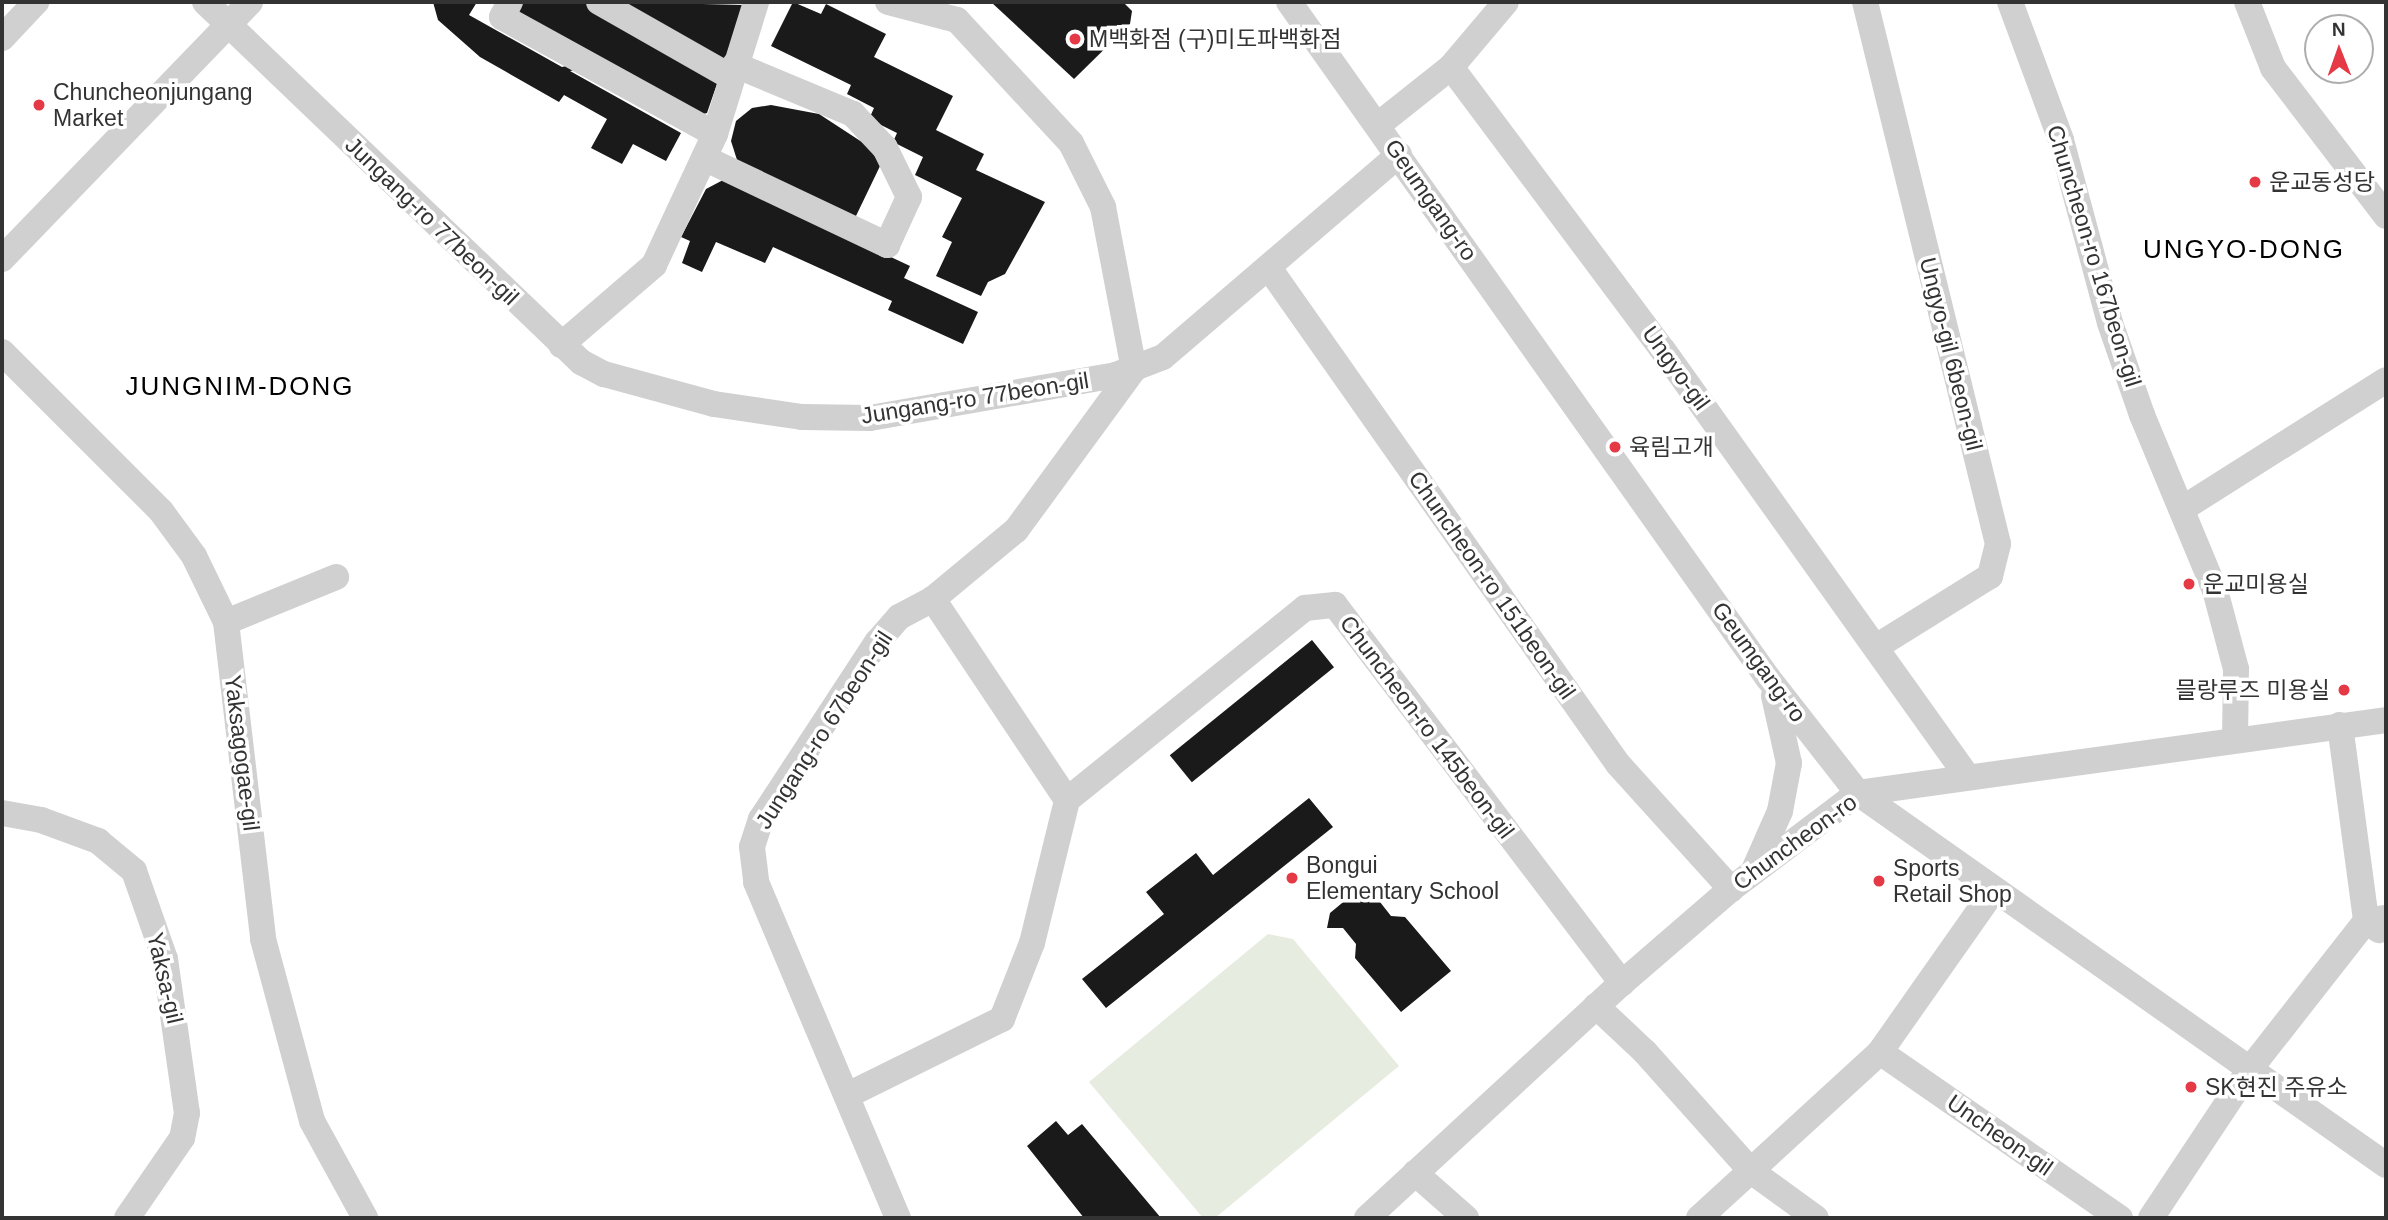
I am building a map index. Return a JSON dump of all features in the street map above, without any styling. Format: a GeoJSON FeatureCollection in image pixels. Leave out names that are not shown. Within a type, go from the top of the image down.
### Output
{"type":"FeatureCollection","features":[{"type":"Feature","properties":{"kind":"street"},"geometry":{"type":"LineString","coordinates":[[2,38],[36,2]]}},
{"type":"Feature","properties":{"kind":"street","name":"Jungang-ro 77beon-gil"},"geometry":{"type":"LineString","coordinates":[[205,2],[561,345],[604,374],[714,404],[802,417],[870,418],[1134,369],[1163,357],[1399,155]]}},
{"type":"Feature","properties":{"kind":"street"},"geometry":{"type":"LineString","coordinates":[[2,259],[250,2]]}},
{"type":"Feature","properties":{"kind":"street"},"geometry":{"type":"LineString","coordinates":[[510,2],[502,16],[715,134]]}},
{"type":"Feature","properties":{"kind":"street"},"geometry":{"type":"LineString","coordinates":[[599,2],[733,71],[853,114],[885,148],[909,197],[887,245],[704,158]]}},
{"type":"Feature","properties":{"kind":"street"},"geometry":{"type":"LineString","coordinates":[[561,345],[654,265],[715,134],[757,2]]}},
{"type":"Feature","properties":{"kind":"street"},"geometry":{"type":"LineString","coordinates":[[888,2],[957,20],[1071,143],[1103,207],[1134,369]]}},
{"type":"Feature","properties":{"kind":"street","name":"Geumgang-ro"},"geometry":{"type":"LineString","coordinates":[[1289,2],[1768,678],[1858,793],[2386,1165]]}},
{"type":"Feature","properties":{"kind":"street"},"geometry":{"type":"LineString","coordinates":[[1378,125],[1451,67],[1506,2]]}},
{"type":"Feature","properties":{"kind":"street","name":"Ungyo-gil 6beon-gil"},"geometry":{"type":"LineString","coordinates":[[1865,2],[1998,544],[1990,576],[1876,647]]}},
{"type":"Feature","properties":{"kind":"street","name":"Chuncheon-ro 167beon-gil"},"geometry":{"type":"LineString","coordinates":[[2010,2],[2061,141],[2110,323],[2215,590],[2236,669],[2235,740]]}},
{"type":"Feature","properties":{"kind":"street"},"geometry":{"type":"LineString","coordinates":[[2247,2],[2273,68],[2386,216]]}},
{"type":"Feature","properties":{"kind":"street","name":"Ungyo-gil"},"geometry":{"type":"LineString","coordinates":[[1451,67],[1968,776]]}},
{"type":"Feature","properties":{"kind":"street","name":"Chuncheon-ro 151beon-gil"},"geometry":{"type":"LineString","coordinates":[[1269,268],[1618,764],[1731,889]]}},
{"type":"Feature","properties":{"kind":"street","name":"Yaksagogae-gil"},"geometry":{"type":"LineString","coordinates":[[2,352],[161,511],[194,556],[226,622],[263,939],[312,1121],[365,1218]]}},
{"type":"Feature","properties":{"kind":"street","name":"Jungang-ro 67beon-gil"},"geometry":{"type":"LineString","coordinates":[[898,1218],[756,882],[752,847],[761,819],[877,642],[899,617],[933,599],[1016,530],[1134,369]]}},
{"type":"Feature","properties":{"kind":"street"},"geometry":{"type":"LineString","coordinates":[[2182,509],[2386,380]]}},
{"type":"Feature","properties":{"kind":"street"},"geometry":{"type":"LineString","coordinates":[[226,622],[336,577]]}},
{"type":"Feature","properties":{"kind":"street"},"geometry":{"type":"LineString","coordinates":[[848,1095],[1002,1019],[1032,943],[1067,800],[933,599]]}},
{"type":"Feature","properties":{"kind":"street","name":"Chuncheon-ro 145beon-gil"},"geometry":{"type":"LineString","coordinates":[[1067,800],[1306,608],[1335,605],[1622,983]]}},
{"type":"Feature","properties":{"kind":"street"},"geometry":{"type":"LineString","coordinates":[[1753,873],[1780,811],[1789,763],[1768,678]]}},
{"type":"Feature","properties":{"kind":"street","name":"Chuncheon-ro"},"geometry":{"type":"LineString","coordinates":[[1367,1218],[1622,983],[1731,889],[1858,793],[2386,720]]}},
{"type":"Feature","properties":{"kind":"street"},"geometry":{"type":"LineString","coordinates":[[2151,1218],[2250,1069],[2380,924],[2340,725]]}},
{"type":"Feature","properties":{"kind":"street","name":"Yaksa-gil"},"geometry":{"type":"LineString","coordinates":[[2,813],[41,820],[98,841],[134,871],[166,959],[187,1113],[182,1138],[127,1218]]}},
{"type":"Feature","properties":{"kind":"street"},"geometry":{"type":"LineString","coordinates":[[1699,1218],[1880,1052],[1994,890]]}},
{"type":"Feature","properties":{"kind":"street"},"geometry":{"type":"LineString","coordinates":[[1596,1006],[1751,1171],[1816,1218]]}},
{"type":"Feature","properties":{"kind":"street","name":"Uncheon-gil"},"geometry":{"type":"LineString","coordinates":[[1880,1052],[2120,1218]]}},
{"type":"Feature","properties":{"kind":"street"},"geometry":{"type":"LineString","coordinates":[[1415,1173],[1466,1218]]}},
{"type":"Feature","properties":{"kind":"shaded area"},"geometry":{"type":"Polygon","coordinates":[[[1268,934],[1293,939],[1399,1066],[1215,1218],[1203,1218],[1089,1082],[1268,934]]]}},
{"type":"Feature","properties":{"kind":"building"},"geometry":{"type":"Polygon","coordinates":[[[433,2],[477,2],[469,15],[562,67],[592,60],[510,16],[518,2],[585,2],[616,18],[620,2],[744,5],[707,113],[696,116],[600,65],[570,71],[681,133],[666,161],[633,144],[622,164],[591,148],[607,119],[564,95],[559,102],[480,57],[438,20],[433,2]]]}},
{"type":"Feature","properties":{"kind":"building"},"geometry":{"type":"Polygon","coordinates":[[[793,2],[821,14],[826,4],[886,34],[874,57],[953,96],[936,130],[984,154],[976,170],[1045,202],[1005,274],[988,282],[981,296],[936,276],[952,242],[942,237],[962,198],[915,175],[923,157],[893,142],[897,133],[869,119],[874,108],[847,94],[851,85],[771,46],[793,2]]]}},
{"type":"Feature","properties":{"kind":"building","name":"M백화점 (구)미도파백화점"},"geometry":{"type":"Polygon","coordinates":[[[991,2],[1123,2],[1132,11],[1130,24],[1074,79],[991,2]]]}},
{"type":"Feature","properties":{"kind":"building"},"geometry":{"type":"Polygon","coordinates":[[[771,105],[819,114],[868,146],[881,164],[855,218],[738,163],[731,141],[736,121],[752,108],[771,105]]]}},
{"type":"Feature","properties":{"kind":"building"},"geometry":{"type":"Polygon","coordinates":[[[725,179],[910,266],[904,278],[978,312],[963,344],[888,310],[892,301],[773,247],[765,263],[716,242],[702,272],[682,263],[690,241],[681,237],[706,189],[725,179]]]}},
{"type":"Feature","properties":{"kind":"building"},"geometry":{"type":"Polygon","coordinates":[[[1312,640],[1334,667],[1192,782],[1170,755],[1312,640]]]}},
{"type":"Feature","properties":{"kind":"building"},"geometry":{"type":"Polygon","coordinates":[[[1309,798],[1333,827],[1106,1008],[1082,979],[1164,914],[1146,892],[1196,853],[1213,875],[1309,798]]]}},
{"type":"Feature","properties":{"kind":"building"},"geometry":{"type":"Polygon","coordinates":[[[1365,884],[1381,885],[1380,902],[1391,916],[1405,917],[1451,971],[1401,1012],[1355,958],[1356,944],[1343,928],[1327,928],[1330,913],[1365,884]]]}},
{"type":"Feature","properties":{"kind":"building"},"geometry":{"type":"Polygon","coordinates":[[[1056,1121],[1068,1135],[1082,1124],[1161,1218],[1084,1218],[1027,1146],[1056,1121]]]}},
{"type":"Feature","properties":{"kind":"place","name":"M백화점 (구)미도파백화점"},"geometry":{"type":"Point","coordinates":[1075,39]}},
{"type":"Feature","properties":{"kind":"place","name":"Chuncheonjungang Market"},"geometry":{"type":"Point","coordinates":[39,105]}},
{"type":"Feature","properties":{"kind":"place","name":"운교동성당"},"geometry":{"type":"Point","coordinates":[2255,182]}},
{"type":"Feature","properties":{"kind":"place","name":"육림고개"},"geometry":{"type":"Point","coordinates":[1615,447]}},
{"type":"Feature","properties":{"kind":"place","name":"운교미용실"},"geometry":{"type":"Point","coordinates":[2189,584]}},
{"type":"Feature","properties":{"kind":"place","name":"믈랑루즈 미용실"},"geometry":{"type":"Point","coordinates":[2344,690]}},
{"type":"Feature","properties":{"kind":"place","name":"Bongui Elementary School"},"geometry":{"type":"Point","coordinates":[1292,878]}},
{"type":"Feature","properties":{"kind":"place","name":"Sports Retail Shop"},"geometry":{"type":"Point","coordinates":[1879,881]}},
{"type":"Feature","properties":{"kind":"place","name":"SK현진 주유소"},"geometry":{"type":"Point","coordinates":[2191,1087]}},
{"type":"Feature","properties":{"kind":"district","name":"UNGYO-DONG"},"geometry":{"type":"Point","coordinates":[2244,250]}},
{"type":"Feature","properties":{"kind":"district","name":"JUNGNIM-DONG"},"geometry":{"type":"Point","coordinates":[240,387]}}]}
